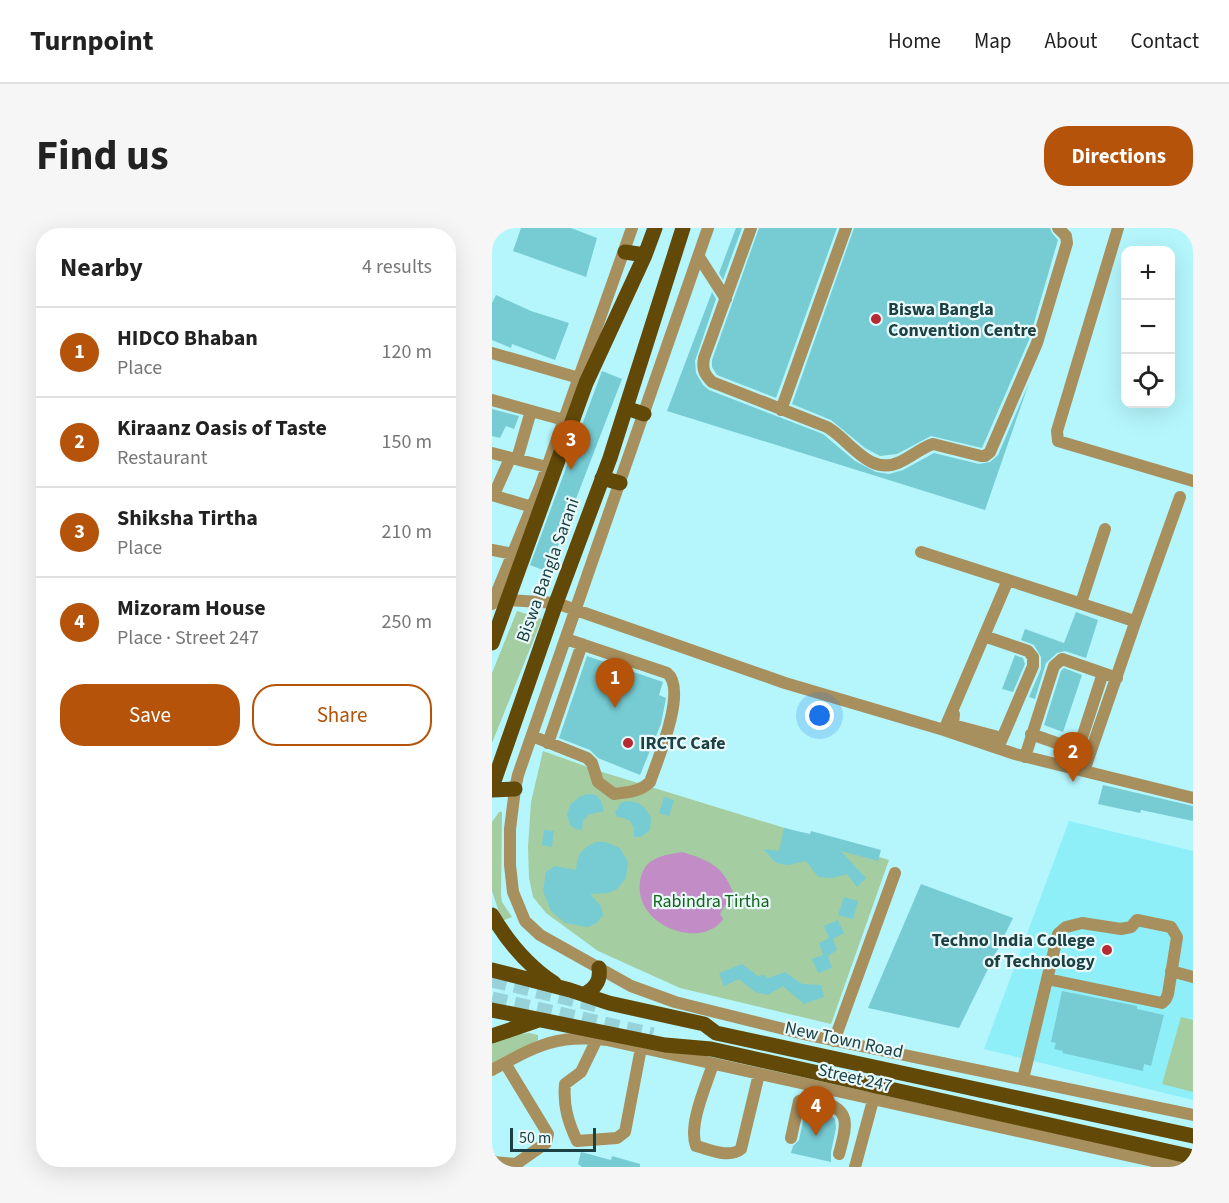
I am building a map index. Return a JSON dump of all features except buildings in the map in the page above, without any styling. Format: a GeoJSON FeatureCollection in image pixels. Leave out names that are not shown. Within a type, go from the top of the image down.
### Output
{"type":"FeatureCollection","features":[{"type":"Feature","properties":{"kind":"main road","name":"Biswa Bangla Sarani"},"geometry":{"type":"LineString","coordinates":[[492,643],[497,600],[580,385],[645,255],[655,228]]}},
{"type":"Feature","properties":{"kind":"main road","name":"Biswa Bangla Sarani"},"geometry":{"type":"LineString","coordinates":[[492,789],[626,408],[683,228]]}},
{"type":"Feature","properties":{"kind":"main road"},"geometry":{"type":"LineString","coordinates":[[624,252],[645,255]]}},
{"type":"Feature","properties":{"kind":"main road"},"geometry":{"type":"LineString","coordinates":[[626,408],[644,414]]}},
{"type":"Feature","properties":{"kind":"main road"},"geometry":{"type":"LineString","coordinates":[[602,478],[621,483]]}},
{"type":"Feature","properties":{"kind":"main road"},"geometry":{"type":"LineString","coordinates":[[492,789],[515,789]]}},
{"type":"Feature","properties":{"kind":"main road"},"geometry":{"type":"LineString","coordinates":[[492,915],[501,930],[525,959],[553,982],[577,992],[593,989],[598,982],[599,968]]}},
{"type":"Feature","properties":{"kind":"main road","name":"New Town Road"},"geometry":{"type":"LineString","coordinates":[[492,970],[609,1002],[704,1024],[716,1033],[1193,1136]]}},
{"type":"Feature","properties":{"kind":"main road"},"geometry":{"type":"LineString","coordinates":[[492,1010],[665,1045],[875,1093],[1193,1157]]}},
{"type":"Feature","properties":{"kind":"main road"},"geometry":{"type":"LineString","coordinates":[[492,1036],[539,1020]]}},
{"type":"Feature","properties":{"kind":"main road"},"geometry":{"type":"LineString","coordinates":[[677,1024],[716,1033]]}},
{"type":"Feature","properties":{"kind":"main road"},"geometry":{"type":"LineString","coordinates":[[673,1040],[712,1057]]}},
{"type":"Feature","properties":{"kind":"street"},"geometry":{"type":"LineString","coordinates":[[632,228],[580,385],[564,420],[497,600],[556,603],[785,683],[944,730],[1000,743]]}},
{"type":"Feature","properties":{"kind":"street"},"geometry":{"type":"LineString","coordinates":[[708,228],[515,789],[510,865],[513,892],[525,921],[540,935],[631,986],[675,1002],[834,1041],[1193,1115]]}},
{"type":"Feature","properties":{"kind":"street"},"geometry":{"type":"LineString","coordinates":[[751,228],[704,358],[702,369],[705,376],[712,382],[835,431],[857,453],[881,465],[899,463],[933,444],[981,456],[988,455],[1037,343],[1067,243],[1066,236],[1058,228]]}},
{"type":"Feature","properties":{"kind":"street"},"geometry":{"type":"LineString","coordinates":[[781,410],[846,228]]}},
{"type":"Feature","properties":{"kind":"street"},"geometry":{"type":"LineString","coordinates":[[1118,228],[1057,431],[1058,441],[1193,481]]}},
{"type":"Feature","properties":{"kind":"street"},"geometry":{"type":"LineString","coordinates":[[699,256],[726,299]]}},
{"type":"Feature","properties":{"kind":"street"},"geometry":{"type":"LineString","coordinates":[[492,353],[580,385]]}},
{"type":"Feature","properties":{"kind":"street"},"geometry":{"type":"LineString","coordinates":[[492,400],[564,420]]}},
{"type":"Feature","properties":{"kind":"street"},"geometry":{"type":"LineString","coordinates":[[531,511],[492,495],[516,461],[534,412]]}},
{"type":"Feature","properties":{"kind":"street"},"geometry":{"type":"LineString","coordinates":[[492,453],[546,471]]}},
{"type":"Feature","properties":{"kind":"street"},"geometry":{"type":"LineString","coordinates":[[492,459],[516,461]]}},
{"type":"Feature","properties":{"kind":"street"},"geometry":{"type":"LineString","coordinates":[[1084,771],[1180,497]]}},
{"type":"Feature","properties":{"kind":"street"},"geometry":{"type":"LineString","coordinates":[[492,503],[531,511]]}},
{"type":"Feature","properties":{"kind":"street"},"geometry":{"type":"LineString","coordinates":[[1081,603],[1105,529]]}},
{"type":"Feature","properties":{"kind":"street"},"geometry":{"type":"LineString","coordinates":[[492,550],[513,554]]}},
{"type":"Feature","properties":{"kind":"street"},"geometry":{"type":"LineString","coordinates":[[921,552],[1136,623]]}},
{"type":"Feature","properties":{"kind":"street"},"geometry":{"type":"LineString","coordinates":[[1008,580],[953,725],[1000,743],[1025,757],[1193,798]]}},
{"type":"Feature","properties":{"kind":"street"},"geometry":{"type":"LineString","coordinates":[[944,730],[988,637]]}},
{"type":"Feature","properties":{"kind":"street"},"geometry":{"type":"LineString","coordinates":[[988,637],[1028,651],[1033,657],[1033,666],[1000,743]]}},
{"type":"Feature","properties":{"kind":"street"},"geometry":{"type":"LineString","coordinates":[[532,735],[588,758],[598,782],[614,794],[638,790],[650,782],[669,730],[674,707],[674,685],[671,676],[566,639]]}},
{"type":"Feature","properties":{"kind":"street"},"geometry":{"type":"LineString","coordinates":[[548,743],[582,644]]}},
{"type":"Feature","properties":{"kind":"street"},"geometry":{"type":"LineString","coordinates":[[1025,757],[1057,662],[1062,659],[1117,678]]}},
{"type":"Feature","properties":{"kind":"street"},"geometry":{"type":"LineString","coordinates":[[1031,734],[1074,748],[1080,744],[1103,673]]}},
{"type":"Feature","properties":{"kind":"street"},"geometry":{"type":"LineString","coordinates":[[1082,737],[1095,741]]}},
{"type":"Feature","properties":{"kind":"street"},"geometry":{"type":"LineString","coordinates":[[834,1041],[895,873]]}},
{"type":"Feature","properties":{"kind":"street"},"geometry":{"type":"LineString","coordinates":[[1023,1079],[1047,979],[1058,934],[1066,927],[1082,923],[1121,929],[1131,927],[1137,920],[1171,927],[1177,937],[1166,999],[1162,1003],[1047,979]]}},
{"type":"Feature","properties":{"kind":"street"},"geometry":{"type":"LineString","coordinates":[[1171,971],[1193,977]]}},
{"type":"Feature","properties":{"kind":"street","name":"Street 247"},"geometry":{"type":"LineString","coordinates":[[492,1070],[529,1050],[561,1039],[597,1039],[641,1048],[712,1057],[759,1074],[818,1087],[875,1093],[1180,1167]]}},
{"type":"Feature","properties":{"kind":"street"},"geometry":{"type":"LineString","coordinates":[[597,1039],[581,1072],[565,1084],[563,1102],[571,1128],[578,1141],[617,1138],[625,1132],[641,1048]]}},
{"type":"Feature","properties":{"kind":"street"},"geometry":{"type":"LineString","coordinates":[[712,1057],[694,1125],[693,1138],[696,1146],[729,1154],[736,1154],[741,1149],[759,1074]]}},
{"type":"Feature","properties":{"kind":"street"},"geometry":{"type":"LineString","coordinates":[[492,1160],[516,1164],[546,1143],[548,1134],[505,1063]]}},
{"type":"Feature","properties":{"kind":"street"},"geometry":{"type":"LineString","coordinates":[[815,1100],[818,1087]]}},
{"type":"Feature","properties":{"kind":"street"},"geometry":{"type":"LineString","coordinates":[[855,1167],[875,1093]]}},
{"type":"Feature","properties":{"kind":"street"},"geometry":{"type":"LineString","coordinates":[[791,1138],[799,1101],[802,1099],[815,1100],[831,1104],[841,1111],[846,1121],[839,1154]]}},
{"type":"Feature","properties":{"kind":"shaded area","name":"Techno India College of Technology"},"geometry":{"type":"Polygon","coordinates":[[[1069,821],[1193,851],[1193,1100],[984,1049],[1069,821]]]}},
{"type":"Feature","properties":{"kind":"shaded area"},"geometry":{"type":"Polygon","coordinates":[[[682,852],[713,865],[724,875],[733,892],[720,914],[723,919],[715,927],[704,932],[681,932],[669,928],[650,914],[640,894],[641,876],[648,864],[662,856],[682,852]]]}},
{"type":"Feature","properties":{"kind":"green space"},"geometry":{"type":"Polygon","coordinates":[[[517,611],[542,619],[492,743],[492,673],[517,611]]]}},
{"type":"Feature","properties":{"kind":"green space","name":"Rabindra Tirtha"},"geometry":{"type":"Polygon","coordinates":[[[543,751],[599,771],[889,860],[831,1024],[680,988],[598,951],[546,913],[533,897],[529,878],[528,847],[531,802],[543,751]]]}},
{"type":"Feature","properties":{"kind":"green space"},"geometry":{"type":"Polygon","coordinates":[[[499,812],[502,812],[501,894],[502,902],[512,917],[502,921],[492,891],[492,822],[499,812]]]}},
{"type":"Feature","properties":{"kind":"green space"},"geometry":{"type":"Polygon","coordinates":[[[1181,1017],[1193,1020],[1193,1092],[1162,1084],[1181,1017]]]}},
{"type":"Feature","properties":{"kind":"green space"},"geometry":{"type":"Polygon","coordinates":[[[529,1033],[538,1035],[538,1040],[492,1065],[492,1042],[529,1033]]]}},
{"type":"Feature","properties":{"kind":"tunnel"},"geometry":{"type":"LineString","coordinates":[[492,980],[597,1005]]}},
{"type":"Feature","properties":{"kind":"tunnel"},"geometry":{"type":"LineString","coordinates":[[492,999],[653,1035]]}},
{"type":"Feature","properties":{"kind":"place","name":"Biswa Bangla Convention Centre"},"geometry":{"type":"Point","coordinates":[876,319]}},
{"type":"Feature","properties":{"kind":"place","name":"Shiksha Tirtha"},"geometry":{"type":"Point","coordinates":[571,470]}},
{"type":"Feature","properties":{"kind":"place","name":"HIDCO Bhaban"},"geometry":{"type":"Point","coordinates":[615,708]}},
{"type":"Feature","properties":{"kind":"place","name":"IRCTC Cafe"},"geometry":{"type":"Point","coordinates":[628,743]}},
{"type":"Feature","properties":{"kind":"place","name":"Kiraanz Oasis of Taste"},"geometry":{"type":"Point","coordinates":[1073,782]}},
{"type":"Feature","properties":{"kind":"place","name":"Techno India College of Technology"},"geometry":{"type":"Point","coordinates":[1107,950]}},
{"type":"Feature","properties":{"kind":"place","name":"Mizoram House"},"geometry":{"type":"Point","coordinates":[816,1136]}}]}
